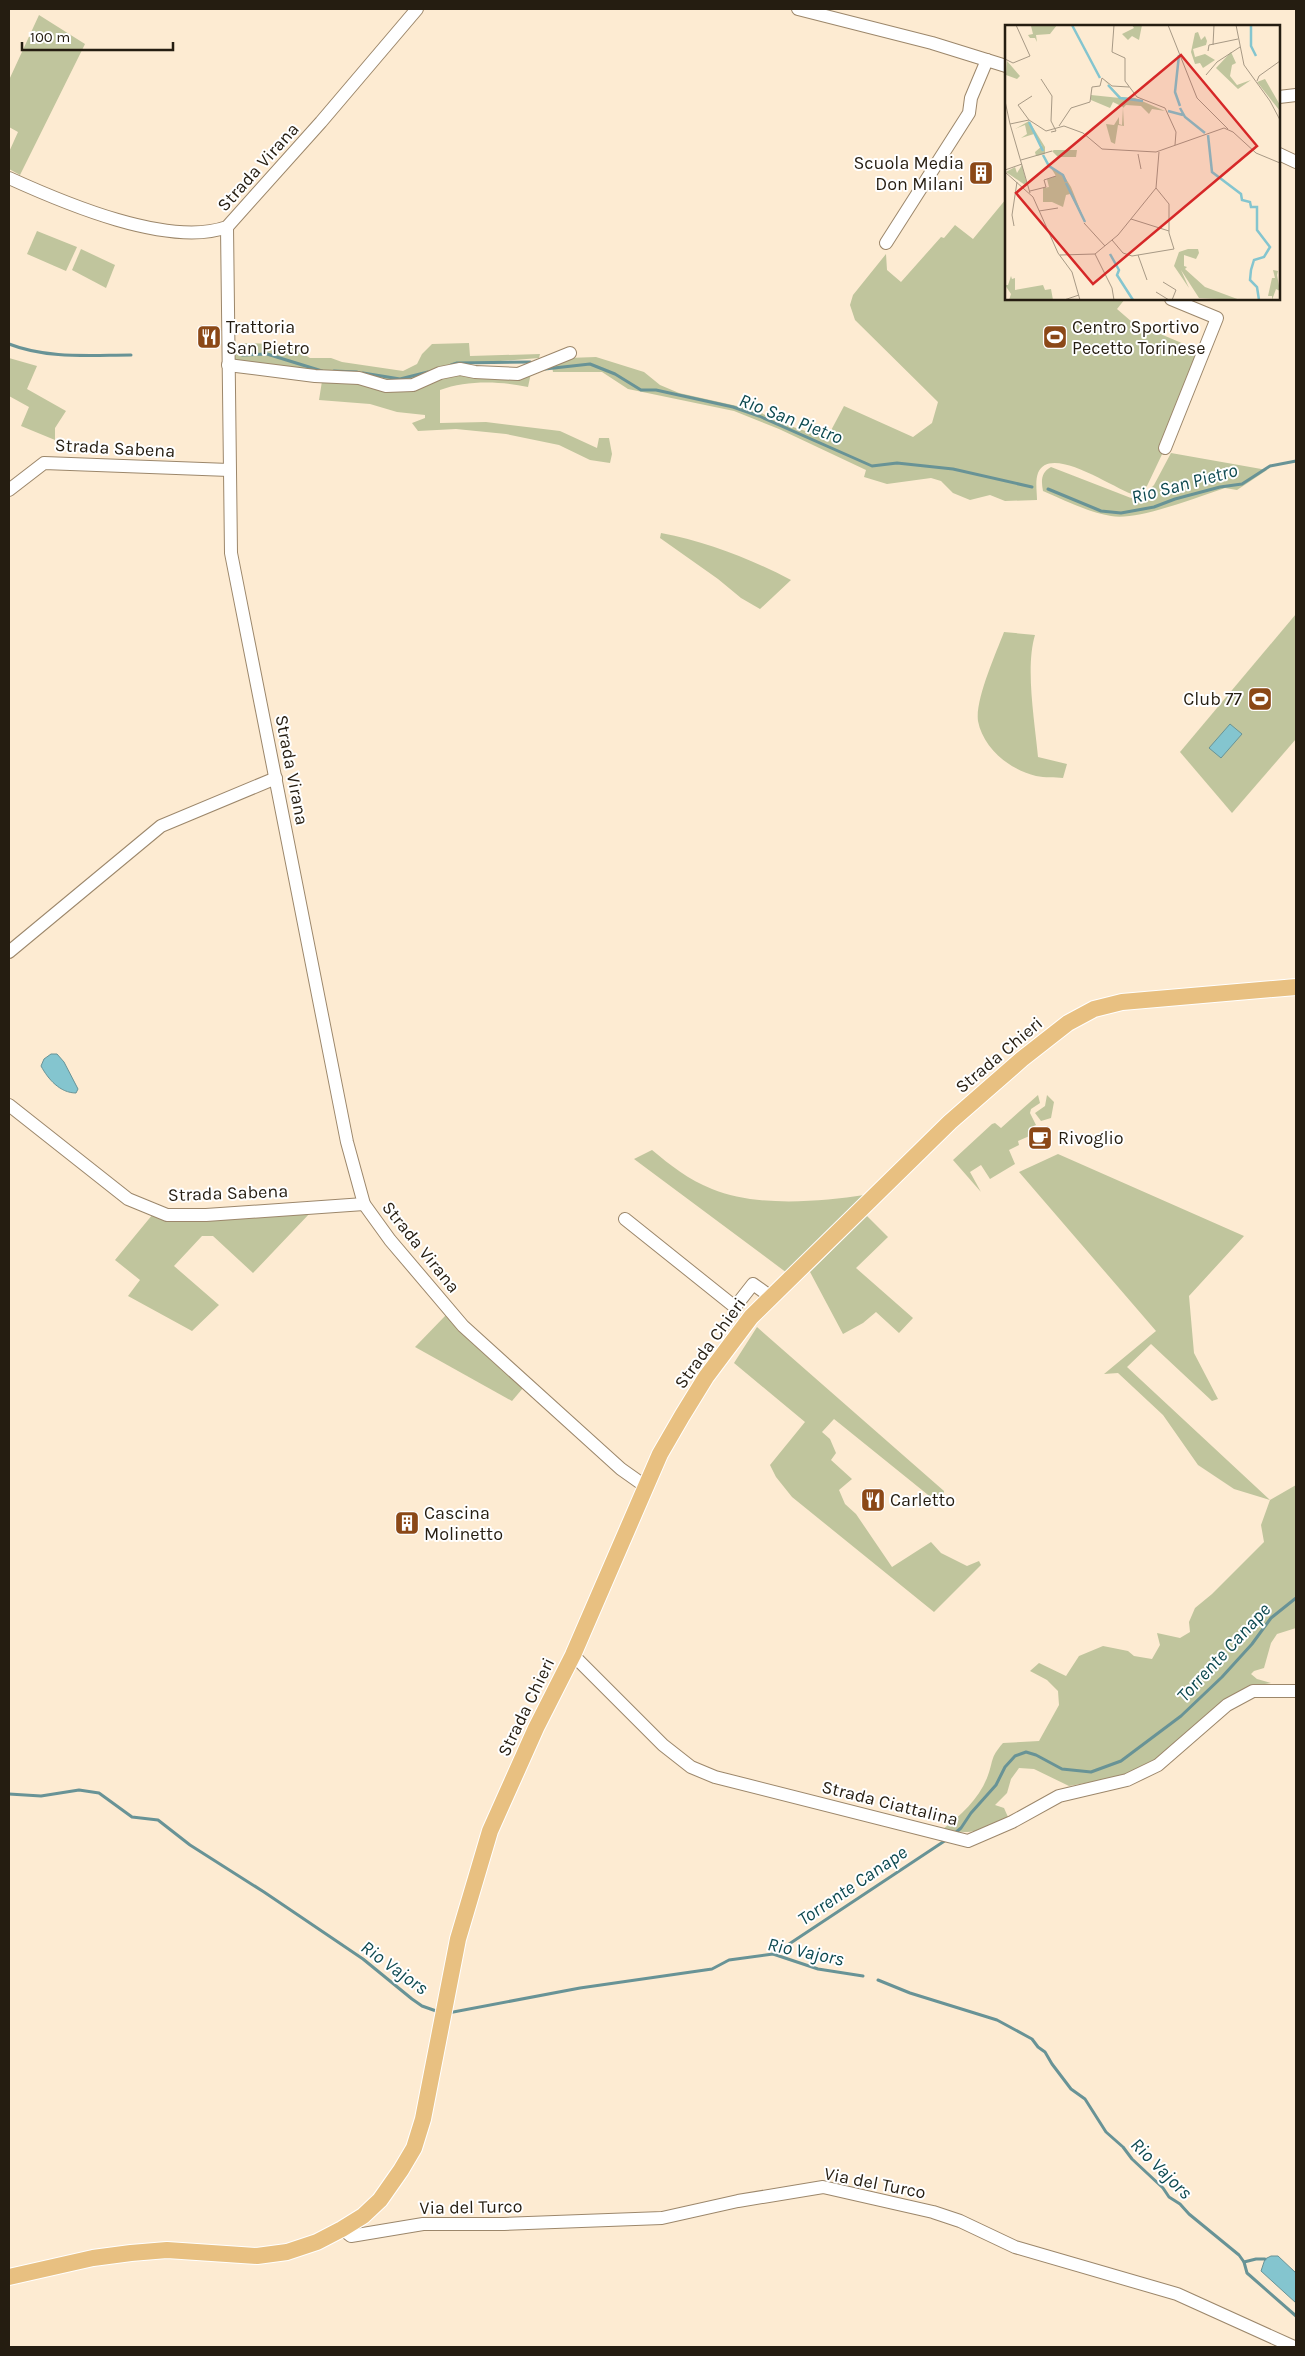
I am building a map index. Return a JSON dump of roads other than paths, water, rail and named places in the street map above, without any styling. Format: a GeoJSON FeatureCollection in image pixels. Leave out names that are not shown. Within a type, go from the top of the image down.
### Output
{"type":"FeatureCollection","features":[{"type":"Feature","properties":{"kind":"main road","name":"Strada Chieri"},"geometry":{"type":"LineString","coordinates":[[9,2277],[93,2258],[131,2253],[167,2250],[257,2256],[279,2253],[317,2242],[342,2229],[362,2216],[380,2200],[414,2148],[423,2119],[458,1939],[490,1831],[536,1728],[573,1655],[644,1486],[660,1454],[706,1378],[751,1317],[950,1122],[1022,1059],[1080,1016],[1094,1009],[1122,1002],[1296,987]]}},
{"type":"Feature","properties":{"kind":"street","name":"Strada Virana"},"geometry":{"type":"LineString","coordinates":[[417,9],[291,157],[227,227],[231,553],[347,1142],[364,1204],[390,1240],[463,1326],[621,1469],[644,1486]]}},
{"type":"Feature","properties":{"kind":"street"},"geometry":{"type":"LineString","coordinates":[[798,9],[932,44],[1005,66]]}},
{"type":"Feature","properties":{"kind":"street"},"geometry":{"type":"LineString","coordinates":[[886,243],[969,113],[971,98],[987,60]]}},
{"type":"Feature","properties":{"kind":"street"},"geometry":{"type":"LineString","coordinates":[[1280,98],[1296,95]]}},
{"type":"Feature","properties":{"kind":"street"},"geometry":{"type":"LineString","coordinates":[[1280,154],[1296,162]]}},
{"type":"Feature","properties":{"kind":"street"},"geometry":{"type":"LineString","coordinates":[[9,178],[109,218],[186,232],[211,233],[227,227]]}},
{"type":"Feature","properties":{"kind":"street"},"geometry":{"type":"LineString","coordinates":[[1165,448],[1218,318],[1173,300]]}},
{"type":"Feature","properties":{"kind":"street"},"geometry":{"type":"LineString","coordinates":[[228,365],[315,376],[359,378],[386,386],[413,385],[440,373],[460,369],[475,372],[518,374],[570,353]]}},
{"type":"Feature","properties":{"kind":"street","name":"Strada Sabena"},"geometry":{"type":"LineString","coordinates":[[9,490],[44,462],[229,470]]}},
{"type":"Feature","properties":{"kind":"street"},"geometry":{"type":"LineString","coordinates":[[9,952],[161,826],[276,778]]}},
{"type":"Feature","properties":{"kind":"street","name":"Strada Sabena"},"geometry":{"type":"LineString","coordinates":[[9,1105],[128,1199],[167,1216],[364,1204]]}},
{"type":"Feature","properties":{"kind":"street"},"geometry":{"type":"LineString","coordinates":[[625,1219],[736,1306],[753,1284],[771,1297]]}},
{"type":"Feature","properties":{"kind":"street","name":"Strada Ciattalina"},"geometry":{"type":"LineString","coordinates":[[573,1655],[663,1745],[691,1767],[715,1777],[968,1841],[1012,1822],[1059,1796],[1127,1780],[1158,1765],[1227,1705],[1253,1691],[1296,1691]]}},
{"type":"Feature","properties":{"kind":"street","name":"Via del Turco"},"geometry":{"type":"LineString","coordinates":[[342,2229],[352,2236],[423,2224],[504,2224],[662,2218],[738,2201],[823,2187],[934,2212],[960,2221],[1015,2247],[1177,2294],[1294,2347]]}},
{"type":"Feature","properties":{"kind":"water"},"geometry":{"type":"Polygon","coordinates":[[[1230,724],[1242,734],[1221,758],[1209,748],[1230,724]]]}},
{"type":"Feature","properties":{"kind":"water"},"geometry":{"type":"Polygon","coordinates":[[[51,1054],[57,1054],[64,1062],[78,1089],[76,1093],[60,1088],[44,1071],[41,1066],[44,1059],[51,1054]]]}},
{"type":"Feature","properties":{"kind":"water"},"geometry":{"type":"Polygon","coordinates":[[[1271,2256],[1278,2256],[1296,2273],[1296,2303],[1261,2271],[1265,2259],[1271,2256]]]}},
{"type":"Feature","properties":{"kind":"waterway","name":"Rio San Pietro"},"geometry":{"type":"LineString","coordinates":[[9,344],[23,349],[53,354],[131,355]]}},
{"type":"Feature","properties":{"kind":"waterway","name":"Rio San Pietro"},"geometry":{"type":"LineString","coordinates":[[242,355],[267,354],[322,371]]}},
{"type":"Feature","properties":{"kind":"waterway","name":"Rio San Pietro"},"geometry":{"type":"LineString","coordinates":[[451,365],[457,363],[530,362]]}},
{"type":"Feature","properties":{"kind":"waterway","name":"Rio San Pietro"},"geometry":{"type":"LineString","coordinates":[[545,369],[590,364],[615,374],[641,390],[656,390],[733,407],[759,416],[872,466],[897,463],[953,469],[1032,487]]}},
{"type":"Feature","properties":{"kind":"waterway","name":"Rio San Pietro"},"geometry":{"type":"LineString","coordinates":[[334,371],[357,372]]}},
{"type":"Feature","properties":{"kind":"waterway","name":"Rio San Pietro"},"geometry":{"type":"LineString","coordinates":[[363,373],[400,379],[428,372]]}},
{"type":"Feature","properties":{"kind":"waterway","name":"Rio San Pietro"},"geometry":{"type":"LineString","coordinates":[[1048,489],[1101,511],[1121,513],[1154,507],[1175,499],[1220,487],[1242,484],[1270,466],[1296,461]]}},
{"type":"Feature","properties":{"kind":"waterway","name":"Torrente Canape"},"geometry":{"type":"LineString","coordinates":[[955,1833],[996,1785],[1005,1767],[1015,1756],[1026,1752],[1036,1755],[1062,1769],[1091,1772],[1121,1761],[1181,1716],[1222,1677],[1252,1644],[1271,1618],[1296,1598]]}},
{"type":"Feature","properties":{"kind":"waterway","name":"Rio Vajors"},"geometry":{"type":"LineString","coordinates":[[9,1794],[41,1796],[79,1790],[99,1793],[132,1817],[158,1820],[190,1845],[363,1959],[422,2006],[439,2012]]}},
{"type":"Feature","properties":{"kind":"waterway","name":"Torrente Canape"},"geometry":{"type":"LineString","coordinates":[[774,1954],[946,1840]]}},
{"type":"Feature","properties":{"kind":"waterway","name":"Rio Vajors"},"geometry":{"type":"LineString","coordinates":[[448,2013],[580,1988],[712,1969],[729,1960],[773,1954],[818,1969],[863,1976]]}},
{"type":"Feature","properties":{"kind":"waterway","name":"Rio Vajors"},"geometry":{"type":"LineString","coordinates":[[878,1980],[910,1993],[997,2020],[1032,2039],[1045,2052],[1071,2089],[1085,2099],[1106,2132],[1163,2188],[1169,2197],[1180,2204],[1189,2214],[1239,2255],[1244,2262],[1247,2273],[1296,2316]]}},
{"type":"Feature","properties":{"kind":"waterway"},"geometry":{"type":"LineString","coordinates":[[1244,2262],[1265,2259]]}},
{"type":"Feature","properties":{"kind":"place","name":"Scuola Media Don Milani"},"geometry":{"type":"Point","coordinates":[981,173]}},
{"type":"Feature","properties":{"kind":"place","name":"Trattoria San Pietro"},"geometry":{"type":"Point","coordinates":[209,337]}},
{"type":"Feature","properties":{"kind":"place","name":"Centro Sportivo Pecetto Torinese"},"geometry":{"type":"Point","coordinates":[1055,337]}},
{"type":"Feature","properties":{"kind":"place","name":"Club 77"},"geometry":{"type":"Point","coordinates":[1260,699]}},
{"type":"Feature","properties":{"kind":"place","name":"Rivoglio"},"geometry":{"type":"Point","coordinates":[1040,1138]}},
{"type":"Feature","properties":{"kind":"place","name":"Carletto"},"geometry":{"type":"Point","coordinates":[873,1500]}},
{"type":"Feature","properties":{"kind":"place","name":"Cascina Molinetto"},"geometry":{"type":"Point","coordinates":[407,1523]}}]}
